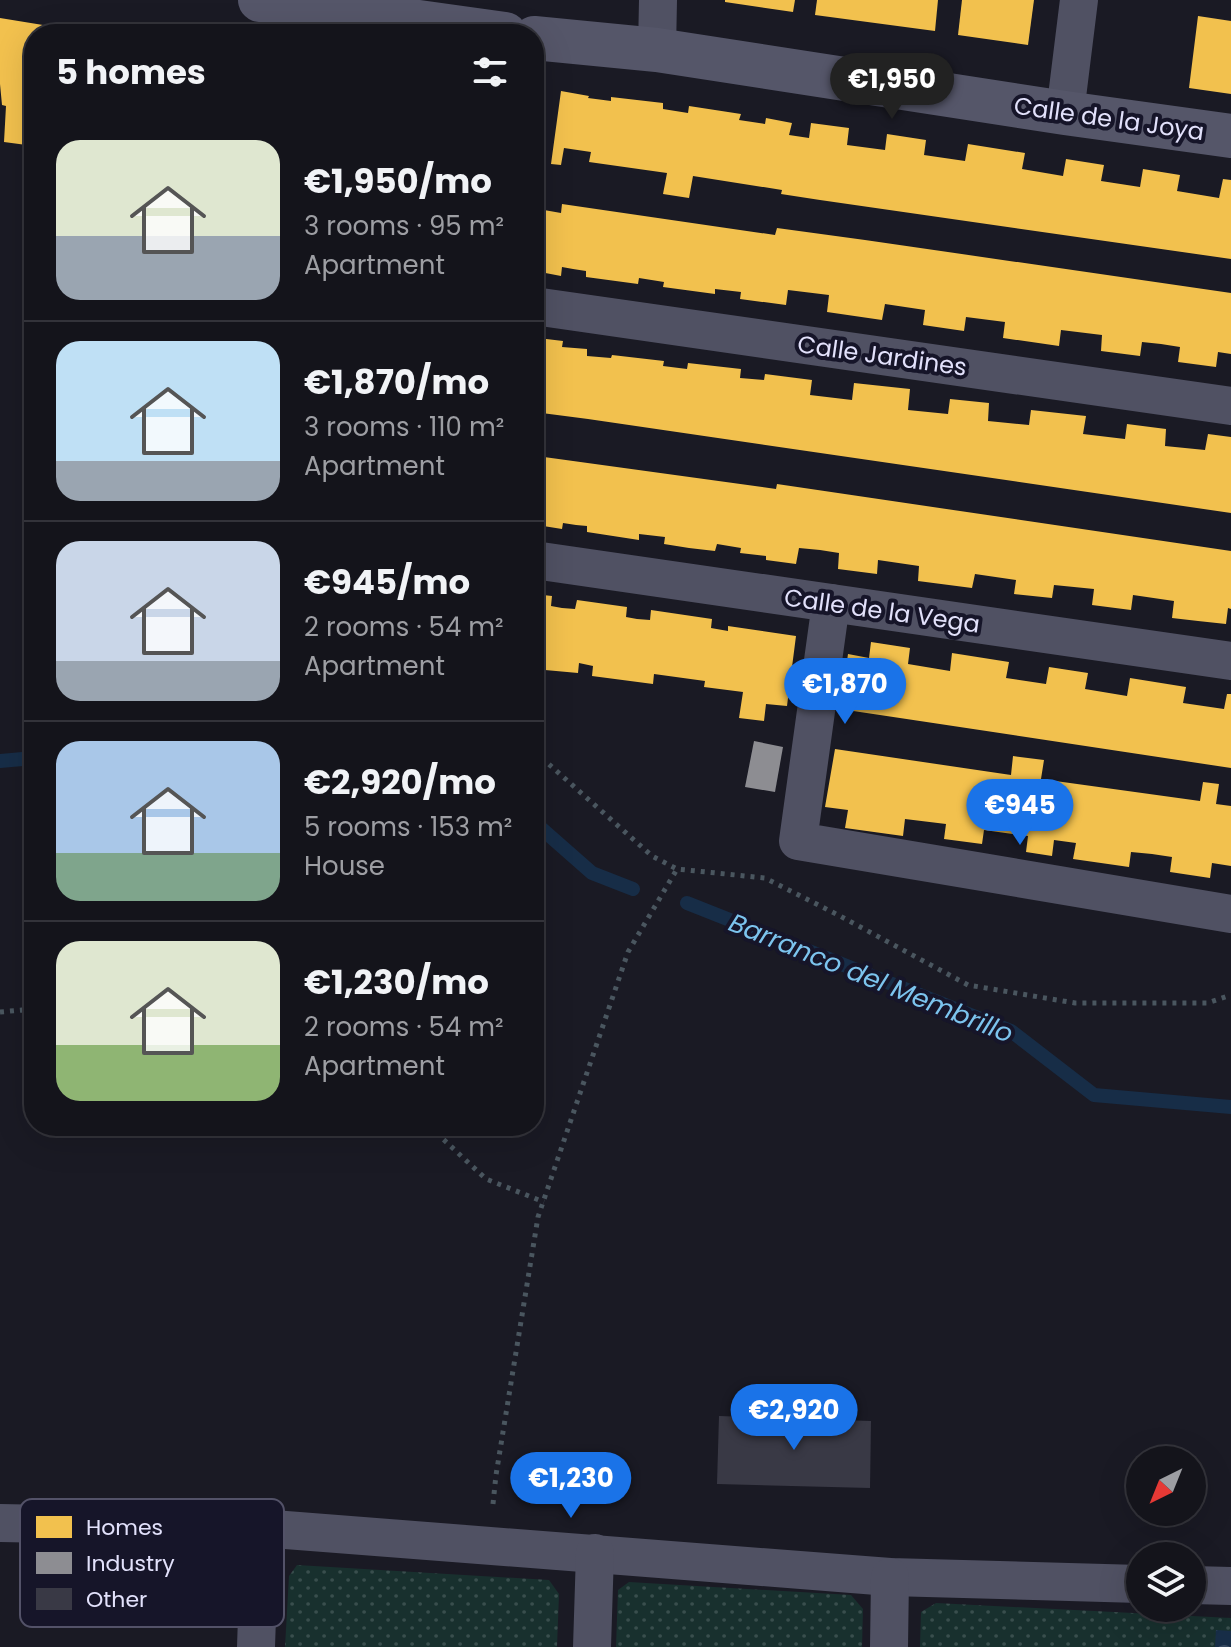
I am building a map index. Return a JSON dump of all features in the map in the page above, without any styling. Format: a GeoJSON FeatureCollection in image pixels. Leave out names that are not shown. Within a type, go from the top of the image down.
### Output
{"type":"FeatureCollection","features":[{"type":"Feature","properties":{"kind":"street"},"geometry":{"type":"LineString","coordinates":[[260,0],[419,24]]}},
{"type":"Feature","properties":{"kind":"street"},"geometry":{"type":"LineString","coordinates":[[657,50],[658,0]]}},
{"type":"Feature","properties":{"kind":"street"},"geometry":{"type":"LineString","coordinates":[[1065,113],[1079,0]]}},
{"type":"Feature","properties":{"kind":"street","name":"Calle de la Joya"},"geometry":{"type":"LineString","coordinates":[[547,40],[657,50],[1231,136]]}},
{"type":"Feature","properties":{"kind":"street","name":"Calle Jardines"},"geometry":{"type":"LineString","coordinates":[[544,307],[1231,406]]}},
{"type":"Feature","properties":{"kind":"street","name":"Calle de la Vega"},"geometry":{"type":"LineString","coordinates":[[544,561],[1231,661]]}},
{"type":"Feature","properties":{"kind":"street"},"geometry":{"type":"LineString","coordinates":[[831,603],[798,841],[1231,914]]}},
{"type":"Feature","properties":{"kind":"street"},"geometry":{"type":"LineString","coordinates":[[0,1523],[20,1523]]}},
{"type":"Feature","properties":{"kind":"street"},"geometry":{"type":"LineString","coordinates":[[284,1530],[890,1577],[1126,1584]]}},
{"type":"Feature","properties":{"kind":"street"},"geometry":{"type":"LineString","coordinates":[[592,1647],[595,1553]]}},
{"type":"Feature","properties":{"kind":"street"},"geometry":{"type":"LineString","coordinates":[[889,1647],[890,1577]]}},
{"type":"Feature","properties":{"kind":"street"},"geometry":{"type":"LineString","coordinates":[[1206,1585],[1231,1586]]}},
{"type":"Feature","properties":{"kind":"street"},"geometry":{"type":"LineString","coordinates":[[256,1647],[257,1627]]}},
{"type":"Feature","properties":{"kind":"path"},"geometry":{"type":"LineString","coordinates":[[544,760],[652,856],[677,869],[765,878],[968,985],[1075,1003],[1207,1003],[1231,995]]}},
{"type":"Feature","properties":{"kind":"path"},"geometry":{"type":"LineString","coordinates":[[489,1545],[496,1475],[538,1217],[628,952],[677,869]]}},
{"type":"Feature","properties":{"kind":"path"},"geometry":{"type":"LineString","coordinates":[[0,1012],[24,1011]]}},
{"type":"Feature","properties":{"kind":"path"},"geometry":{"type":"LineString","coordinates":[[440,1136],[486,1179],[544,1202]]}},
{"type":"Feature","properties":{"kind":"green space"},"geometry":{"type":"Polygon","coordinates":[[[297,1565],[549,1580],[559,1594],[557,1647],[285,1647],[289,1576],[297,1565]]]}},
{"type":"Feature","properties":{"kind":"green space"},"geometry":{"type":"Polygon","coordinates":[[[629,1582],[851,1595],[863,1609],[862,1647],[616,1647],[618,1590],[629,1582]]]}},
{"type":"Feature","properties":{"kind":"green space"},"geometry":{"type":"Polygon","coordinates":[[[936,1603],[1126,1613],[1126,1622],[1206,1622],[1206,1617],[1231,1618],[1231,1647],[920,1647],[921,1612],[936,1603]]]}},
{"type":"Feature","properties":{"kind":"water"},"geometry":{"type":"Polygon","coordinates":[[[1216,1630],[1231,1631],[1231,1647],[1215,1647],[1216,1630]]]}},
{"type":"Feature","properties":{"kind":"building: Homes"},"geometry":{"type":"Polygon","coordinates":[[[725,0],[795,0],[793,12],[725,0]]]}},
{"type":"Feature","properties":{"kind":"building: Homes"},"geometry":{"type":"Polygon","coordinates":[[[817,0],[938,0],[935,31],[815,15],[817,0]]]}},
{"type":"Feature","properties":{"kind":"building: Homes"},"geometry":{"type":"Polygon","coordinates":[[[962,0],[1034,0],[1028,45],[958,35],[962,0]]]}},
{"type":"Feature","properties":{"kind":"building: Homes"},"geometry":{"type":"Polygon","coordinates":[[[1198,16],[1231,21],[1231,94],[1189,88],[1198,16]]]}},
{"type":"Feature","properties":{"kind":"building: Homes"},"geometry":{"type":"Polygon","coordinates":[[[0,18],[37,24],[24,24],[24,145],[4,142],[6,106],[2,105],[0,18]]]}},
{"type":"Feature","properties":{"kind":"building: Homes"},"geometry":{"type":"Polygon","coordinates":[[[561,91],[611,101],[611,97],[663,103],[663,109],[688,113],[689,106],[741,114],[739,120],[765,124],[766,118],[792,123],[789,135],[809,138],[811,123],[849,128],[847,145],[885,150],[887,134],[926,140],[924,155],[965,161],[968,144],[1025,153],[1022,169],[1063,176],[1066,159],[1104,165],[1101,181],[1140,187],[1143,169],[1180,175],[1177,191],[1219,198],[1223,179],[1231,180],[1231,259],[781,194],[782,190],[693,176],[689,198],[663,194],[667,173],[589,162],[591,152],[564,148],[561,165],[551,164],[561,91]]]}},
{"type":"Feature","properties":{"kind":"building: Homes"},"geometry":{"type":"Polygon","coordinates":[[[562,204],[775,235],[777,228],[1231,293],[1231,354],[1218,352],[1216,367],[1178,362],[1180,347],[1161,344],[1142,342],[1140,356],[1101,351],[1102,335],[1061,330],[1059,346],[1003,338],[1005,322],[966,317],[964,331],[923,325],[925,310],[885,304],[882,320],[827,312],[829,295],[788,290],[786,305],[740,299],[741,292],[715,289],[715,294],[663,287],[664,282],[639,278],[638,284],[586,277],[586,271],[562,267],[561,276],[544,273],[544,210],[561,213],[562,204]]]}},
{"type":"Feature","properties":{"kind":"building: Homes"},"geometry":{"type":"Polygon","coordinates":[[[544,339],[563,341],[562,347],[587,349],[587,356],[611,358],[612,355],[664,361],[663,366],[687,369],[688,363],[741,369],[740,378],[764,380],[765,374],[812,380],[810,395],[852,400],[854,383],[910,389],[908,410],[948,414],[950,399],[989,403],[988,421],[1029,425],[1031,410],[1086,416],[1083,434],[1125,439],[1127,424],[1166,429],[1165,446],[1205,450],[1208,434],[1231,437],[1231,513],[544,413],[544,339]]]}},
{"type":"Feature","properties":{"kind":"building: Homes"},"geometry":{"type":"Polygon","coordinates":[[[544,457],[776,489],[777,484],[1231,551],[1231,609],[1228,608],[1226,624],[1172,618],[1174,601],[1133,595],[1131,610],[1092,605],[1094,589],[1054,585],[1052,598],[1014,594],[1016,580],[975,574],[972,588],[918,581],[919,566],[878,560],[877,574],[838,569],[839,553],[820,550],[799,548],[796,564],[766,560],[766,556],[740,553],[741,548],[717,544],[715,551],[664,544],[665,537],[639,534],[639,540],[587,532],[587,526],[563,523],[562,529],[544,526],[544,457]]]}},
{"type":"Feature","properties":{"kind":"building: Homes"},"geometry":{"type":"Polygon","coordinates":[[[544,595],[552,596],[551,606],[562,608],[575,609],[577,600],[627,607],[626,617],[637,619],[650,620],[651,610],[712,619],[711,628],[728,631],[728,626],[796,636],[787,706],[766,704],[764,721],[739,718],[743,692],[704,687],[705,681],[654,674],[653,684],[592,676],[593,666],[579,663],[578,673],[544,670],[544,595]]]}},
{"type":"Feature","properties":{"kind":"building: Homes"},"geometry":{"type":"Polygon","coordinates":[[[871,642],[910,648],[908,664],[950,671],[952,653],[1009,662],[1006,678],[1046,684],[1049,667],[1088,673],[1085,689],[1127,696],[1130,678],[1186,687],[1183,703],[1224,709],[1227,694],[1231,694],[1231,768],[840,709],[848,654],[869,658],[871,642]]]}},
{"type":"Feature","properties":{"kind":"building: Homes"},"geometry":{"type":"Polygon","coordinates":[[[835,749],[1011,775],[1013,756],[1044,760],[1041,779],[1200,801],[1203,782],[1219,784],[1216,804],[1231,806],[1231,866],[1212,863],[1210,878],[1170,872],[1172,857],[1152,854],[1131,852],[1129,867],[1073,859],[1076,843],[1054,840],[1052,856],[1026,852],[1028,836],[984,830],[982,844],[944,839],[946,824],[905,819],[903,836],[845,828],[848,810],[825,807],[835,749]]]}},
{"type":"Feature","properties":{"kind":"building: Industry"},"geometry":{"type":"Polygon","coordinates":[[[754,741],[783,747],[775,792],[745,787],[754,741]]]}},
{"type":"Feature","properties":{"kind":"building: Other"},"geometry":{"type":"Polygon","coordinates":[[[719,1416],[871,1421],[870,1488],[717,1484],[719,1416]]]}},
{"type":"Feature","properties":{"kind":"waterway","name":"Barranco del Membrillo"},"geometry":{"type":"LineString","coordinates":[[0,761],[24,759]]}},
{"type":"Feature","properties":{"kind":"waterway","name":"Barranco del Membrillo"},"geometry":{"type":"LineString","coordinates":[[544,831],[592,873],[633,889]]}},
{"type":"Feature","properties":{"kind":"waterway","name":"Barranco del Membrillo"},"geometry":{"type":"LineString","coordinates":[[687,903],[1011,1031],[1094,1095],[1231,1107]]}}]}
